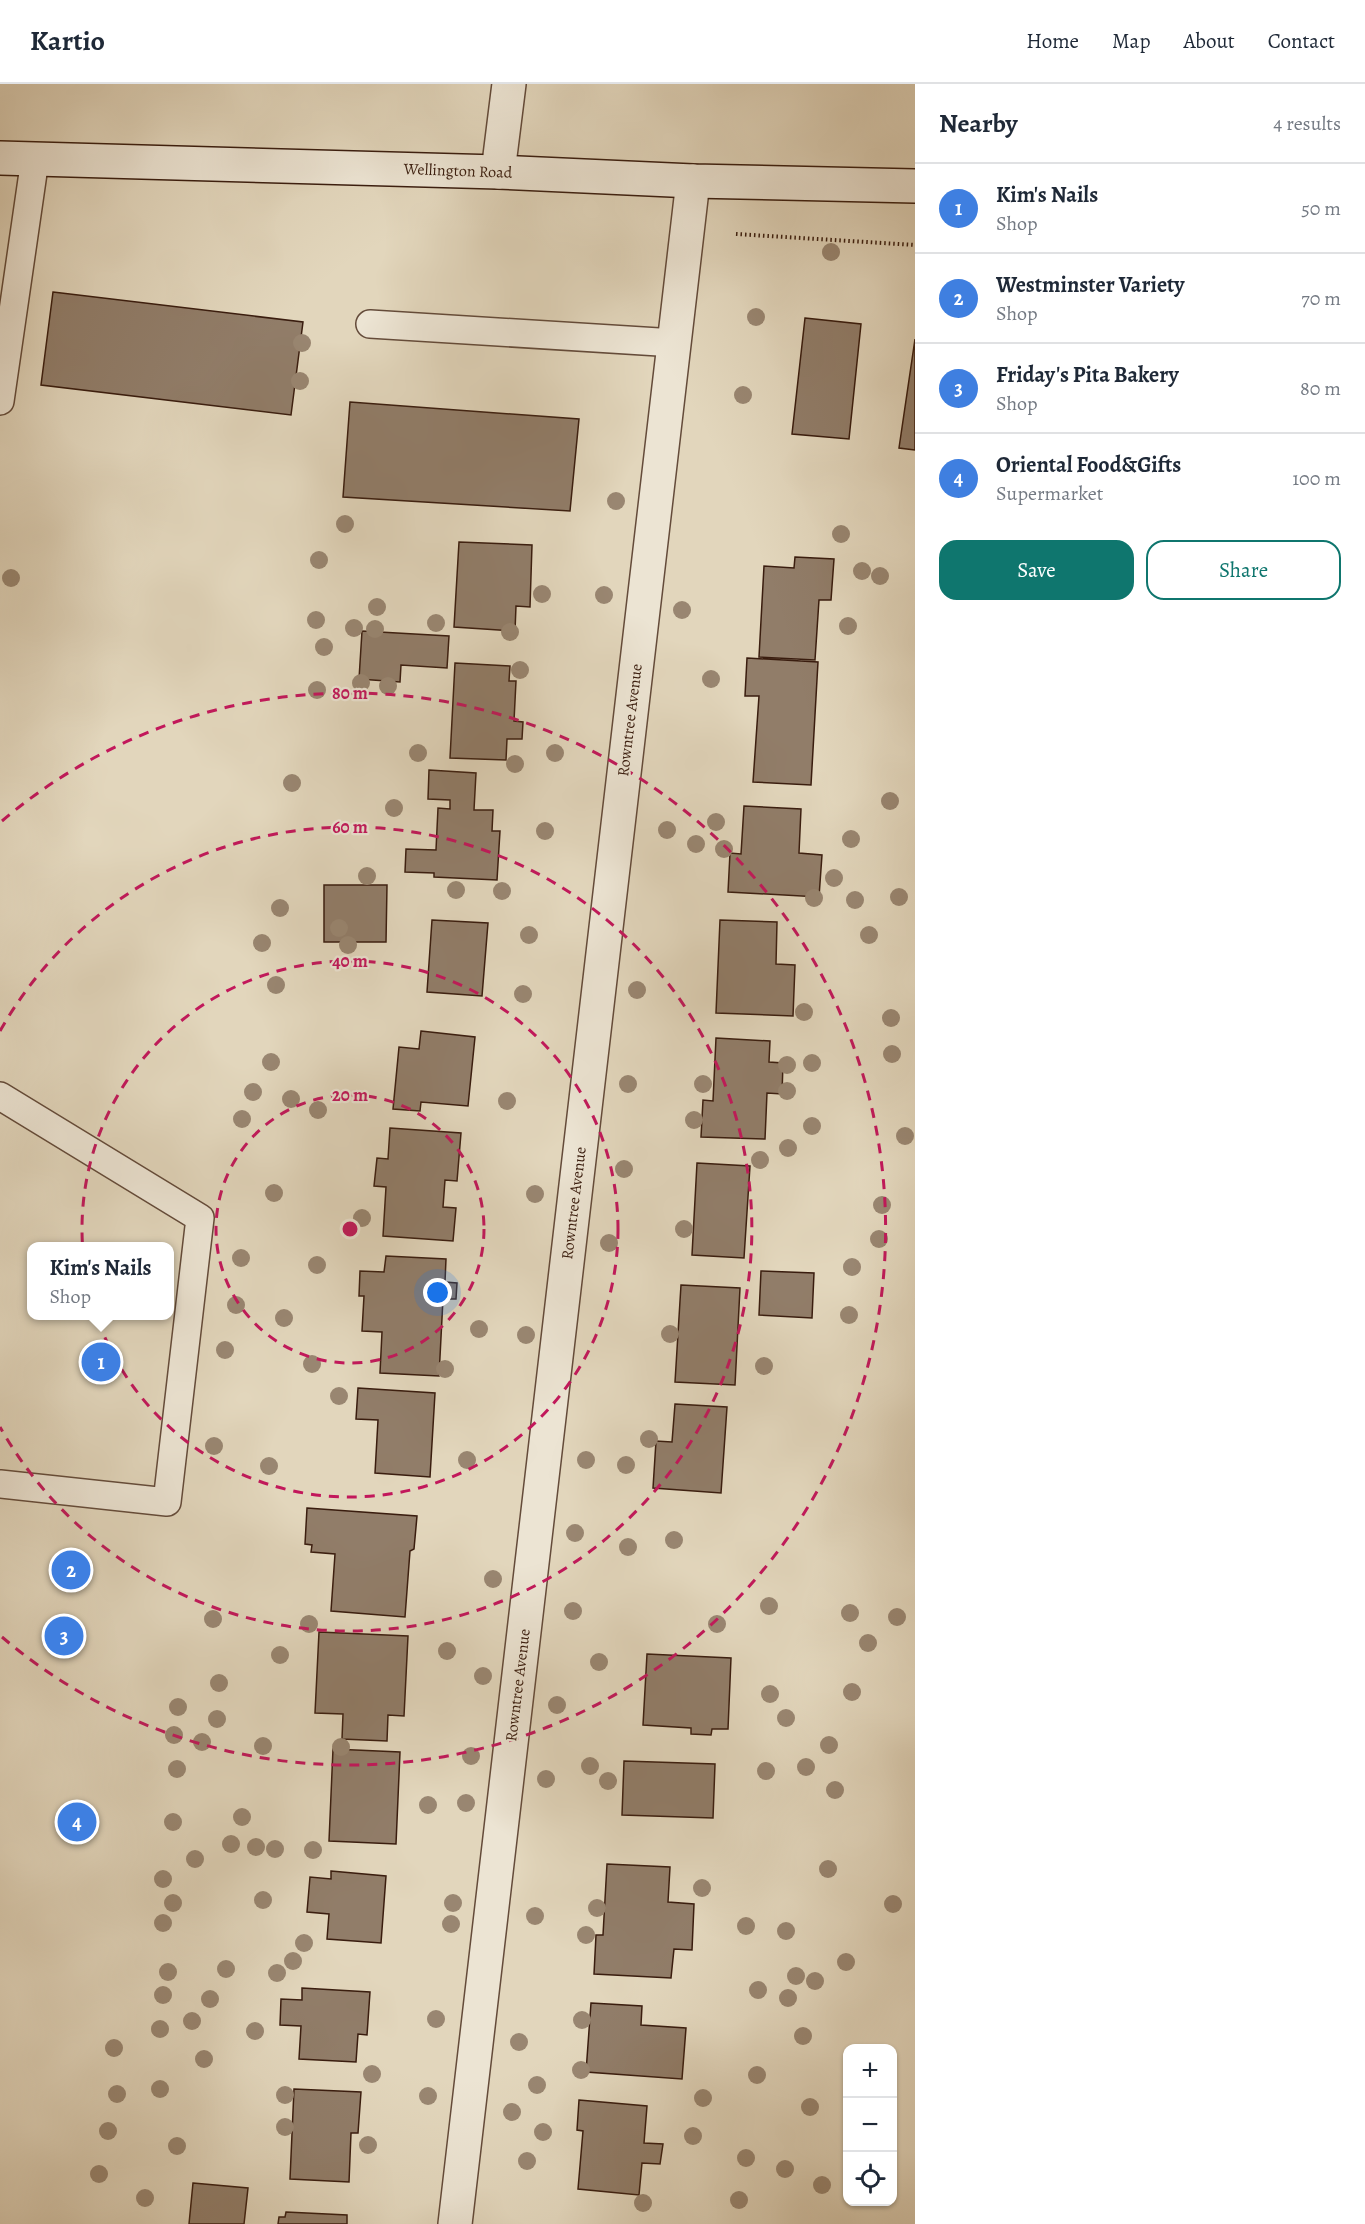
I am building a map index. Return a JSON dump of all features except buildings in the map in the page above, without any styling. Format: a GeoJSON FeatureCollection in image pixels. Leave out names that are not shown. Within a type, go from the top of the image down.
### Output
{"type":"FeatureCollection","features":[{"type":"Feature","properties":{"kind":"street"},"geometry":{"type":"LineString","coordinates":[[498,172],[509,84]]}},
{"type":"Feature","properties":{"kind":"street","name":"Wellington Road"},"geometry":{"type":"LineString","coordinates":[[0,158],[915,186]]}},
{"type":"Feature","properties":{"kind":"street","name":"Rowntree Avenue"},"geometry":{"type":"LineString","coordinates":[[455,2224],[693,181]]}},
{"type":"Feature","properties":{"kind":"lane"},"geometry":{"type":"LineString","coordinates":[[0,401],[35,159]]}},
{"type":"Feature","properties":{"kind":"lane"},"geometry":{"type":"LineString","coordinates":[[370,324],[675,343]]}},
{"type":"Feature","properties":{"kind":"lane"},"geometry":{"type":"LineString","coordinates":[[0,1096],[200,1218],[167,1502],[0,1484]]}},
{"type":"Feature","properties":{"kind":"path"},"geometry":{"type":"LineString","coordinates":[[736,234],[915,245]]}},
{"type":"Feature","properties":{"kind":"place","name":"Kim's Nails"},"geometry":{"type":"Point","coordinates":[101,1362]}},
{"type":"Feature","properties":{"kind":"place","name":"Westminster Variety"},"geometry":{"type":"Point","coordinates":[71,1570]}},
{"type":"Feature","properties":{"kind":"place","name":"Friday's Pita Bakery"},"geometry":{"type":"Point","coordinates":[64,1636]}},
{"type":"Feature","properties":{"kind":"place","name":"Oriental Food&Gifts"},"geometry":{"type":"Point","coordinates":[77,1822]}}]}
